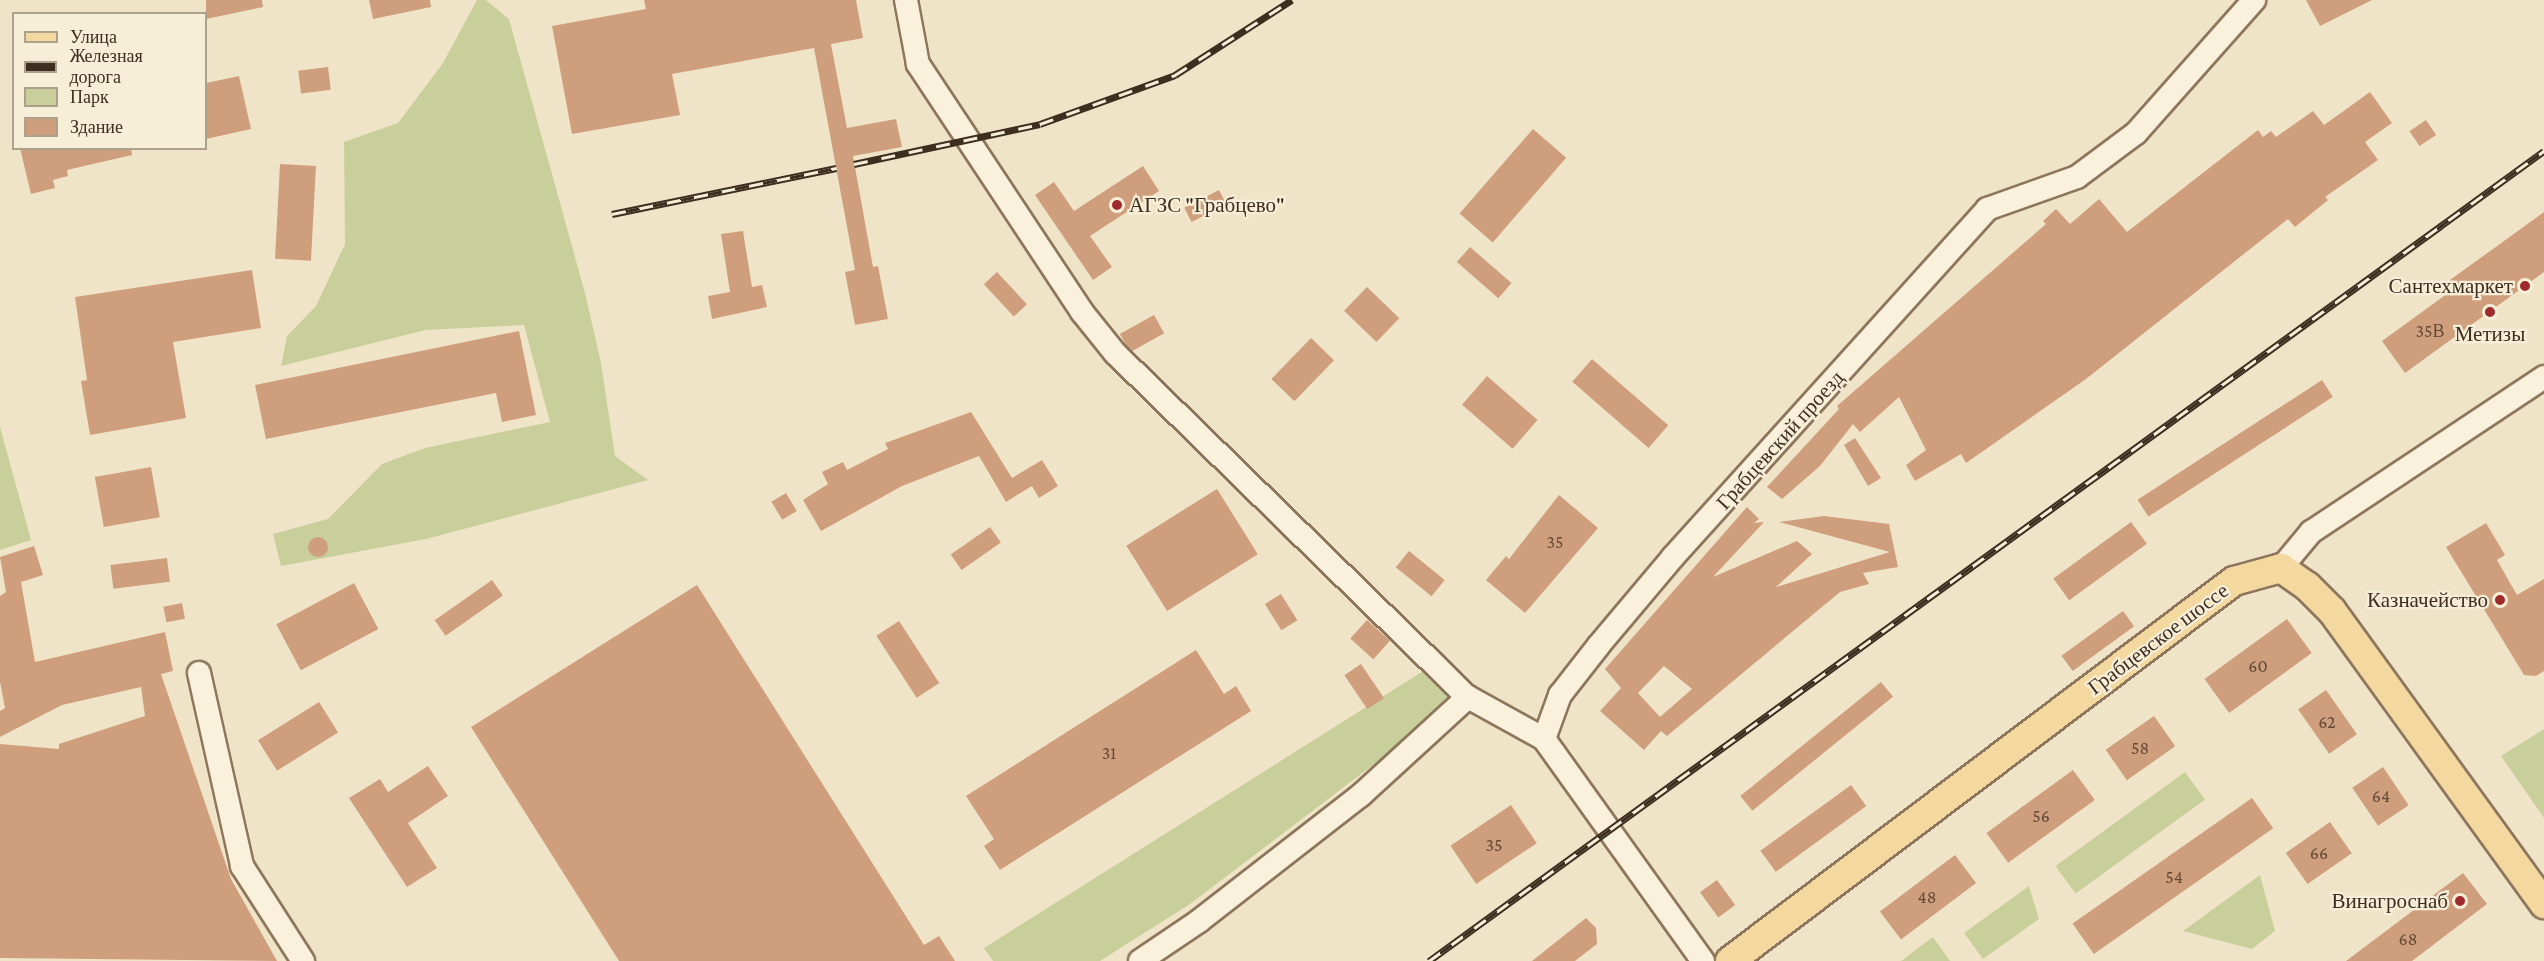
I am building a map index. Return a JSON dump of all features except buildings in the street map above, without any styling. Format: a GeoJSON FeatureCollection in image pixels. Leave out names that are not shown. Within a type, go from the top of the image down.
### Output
{"type":"FeatureCollection","features":[{"type":"Feature","properties":{"kind":"main road"},"geometry":{"type":"LineString","coordinates":[[2281,568],[2307,586],[2332,611],[2544,904]]}},
{"type":"Feature","properties":{"kind":"main road","name":"Грабцевское шоссе"},"geometry":{"type":"LineString","coordinates":[[1734,960],[2234,581],[2281,568]]}},
{"type":"Feature","properties":{"kind":"street"},"geometry":{"type":"LineString","coordinates":[[906,0],[918,64],[1088,320],[1143,381],[1468,697],[1544,740],[1703,961]]}},
{"type":"Feature","properties":{"kind":"street","name":"Грабцевский проезд"},"geometry":{"type":"LineString","coordinates":[[1544,740],[1560,695],[1606,637],[1673,557],[1987,209],[2077,177],[2136,133],[2254,0]]}},
{"type":"Feature","properties":{"kind":"street"},"geometry":{"type":"LineString","coordinates":[[2281,568],[2311,532],[2544,377]]}},
{"type":"Feature","properties":{"kind":"street"},"geometry":{"type":"LineString","coordinates":[[200,673],[242,866],[303,961]]}},
{"type":"Feature","properties":{"kind":"street"},"geometry":{"type":"LineString","coordinates":[[1140,961],[1199,921],[1361,795],[1468,697]]}},
{"type":"Feature","properties":{"kind":"green space"},"geometry":{"type":"Polygon","coordinates":[[[477,0],[486,0],[509,19],[585,293],[601,363],[615,456],[648,480],[426,539],[281,566],[273,534],[328,519],[382,464],[425,448],[550,422],[524,325],[426,330],[281,366],[287,336],[316,306],[345,244],[344,142],[398,123],[443,63],[477,0]]]}},
{"type":"Feature","properties":{"kind":"green space"},"geometry":{"type":"Polygon","coordinates":[[[0,427],[31,540],[0,550],[0,427]]]}},
{"type":"Feature","properties":{"kind":"green space"},"geometry":{"type":"Polygon","coordinates":[[[1428,668],[1451,699],[1407,739],[1190,904],[1100,961],[993,961],[984,948],[1428,668]]]}},
{"type":"Feature","properties":{"kind":"green space"},"geometry":{"type":"Polygon","coordinates":[[[2544,729],[2544,818],[2501,756],[2544,729]]]}},
{"type":"Feature","properties":{"kind":"green space"},"geometry":{"type":"Polygon","coordinates":[[[2185,772],[2205,800],[2076,894],[2056,866],[2185,772]]]}},
{"type":"Feature","properties":{"kind":"green space"},"geometry":{"type":"Polygon","coordinates":[[[2260,875],[2275,931],[2252,949],[2183,931],[2260,875]]]}},
{"type":"Feature","properties":{"kind":"green space"},"geometry":{"type":"Polygon","coordinates":[[[2029,886],[2039,919],[1983,959],[1964,933],[2029,886]]]}},
{"type":"Feature","properties":{"kind":"green space"},"geometry":{"type":"Polygon","coordinates":[[[1933,937],[1950,961],[1901,961],[1933,937]]]}},
{"type":"Feature","properties":{"kind":"railway"},"geometry":{"type":"LineString","coordinates":[[854,164],[1040,124],[1175,75],[1292,0]]}},
{"type":"Feature","properties":{"kind":"railway"},"geometry":{"type":"LineString","coordinates":[[1429,961],[2544,151]]}},
{"type":"Feature","properties":{"kind":"railway"},"geometry":{"type":"LineString","coordinates":[[612,214],[836,168]]}},
{"type":"Feature","properties":{"kind":"place","name":"АГЗС \"Грабцево\""},"geometry":{"type":"Point","coordinates":[1117,205]}},
{"type":"Feature","properties":{"kind":"place","name":"Сантехмаркет"},"geometry":{"type":"Point","coordinates":[2525,286]}},
{"type":"Feature","properties":{"kind":"place","name":"Метизы"},"geometry":{"type":"Point","coordinates":[2490,312]}},
{"type":"Feature","properties":{"kind":"place","name":"Казначейство"},"geometry":{"type":"Point","coordinates":[2500,600]}},
{"type":"Feature","properties":{"kind":"place","name":"Винагроснаб"},"geometry":{"type":"Point","coordinates":[2460,901]}}]}
